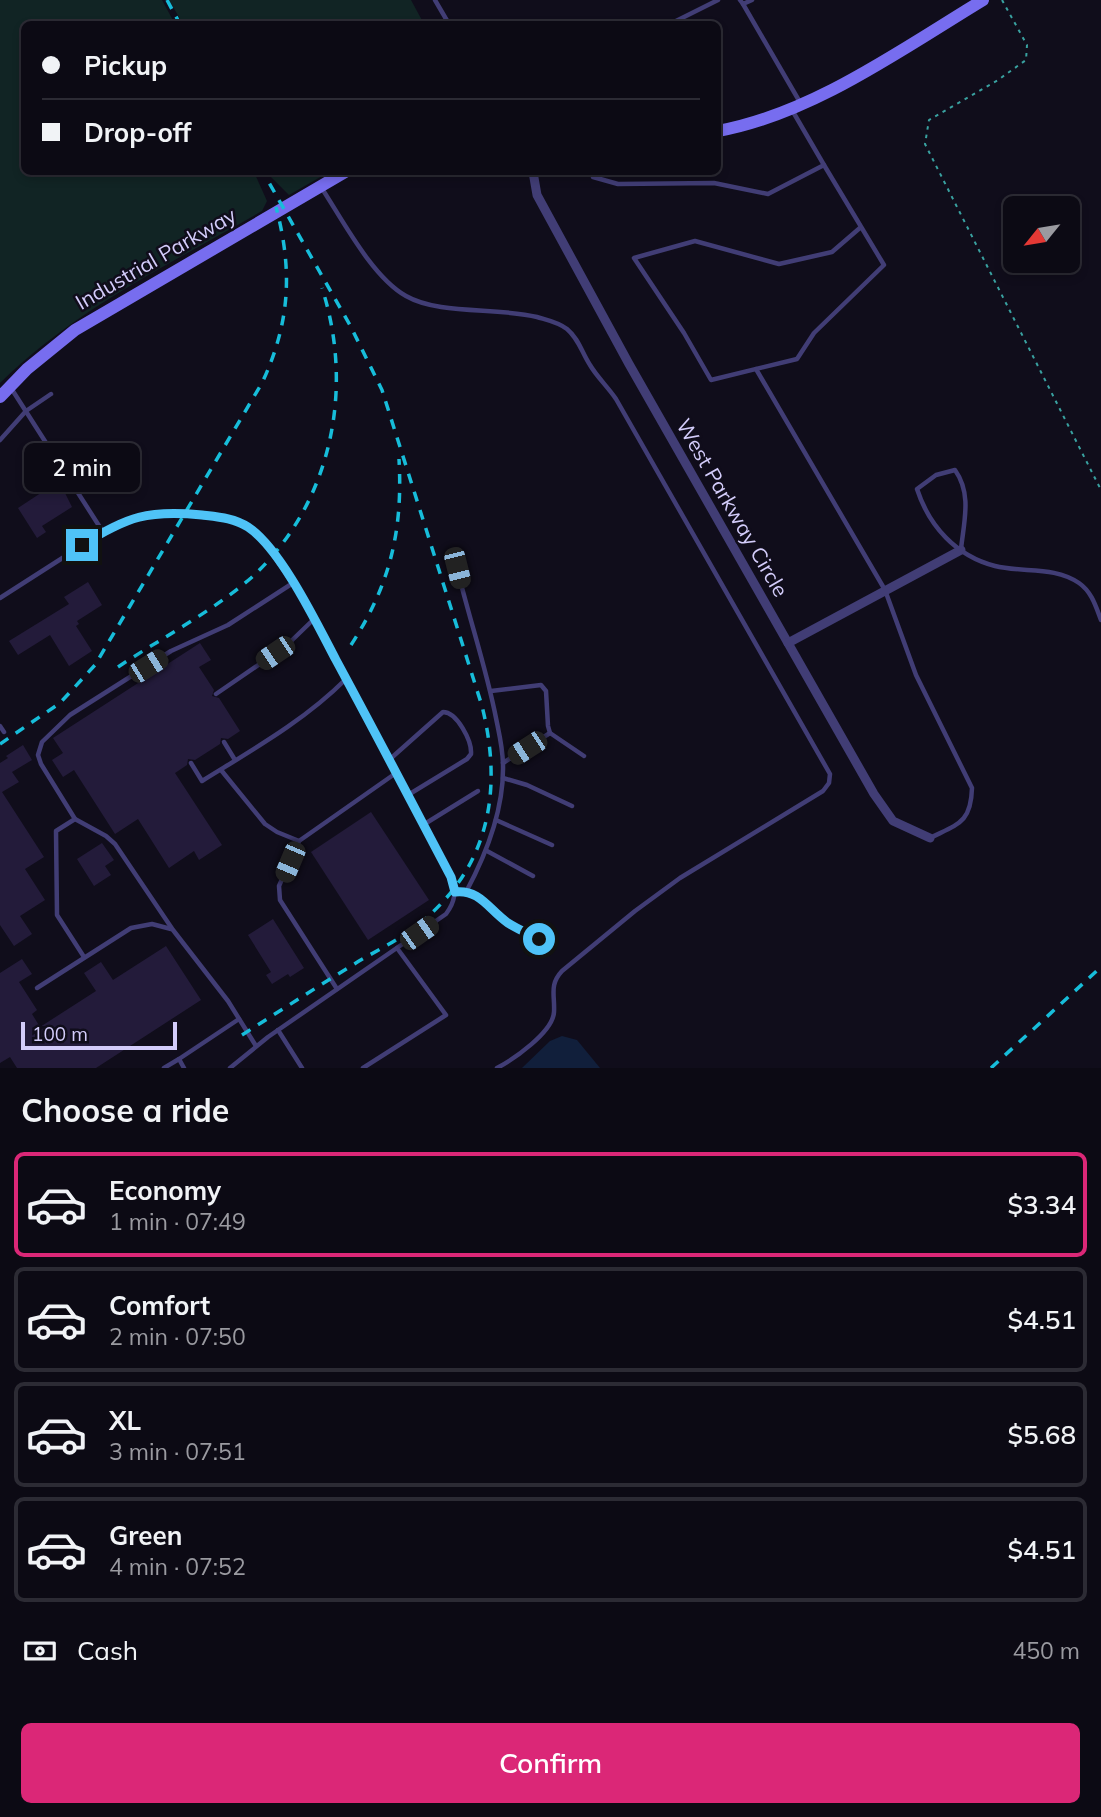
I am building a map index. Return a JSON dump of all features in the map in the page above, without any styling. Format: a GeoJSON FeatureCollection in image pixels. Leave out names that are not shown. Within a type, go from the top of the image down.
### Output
{"type":"FeatureCollection","features":[{"type":"Feature","properties":{"kind":"street"},"geometry":{"type":"LineString","coordinates":[[721,130],[750,124],[796,107],[834,88],[983,0]]}},
{"type":"Feature","properties":{"kind":"street","name":"Industrial Parkway"},"geometry":{"type":"LineString","coordinates":[[0,397],[45,353],[75,330],[340,175]]}},
{"type":"Feature","properties":{"kind":"street","name":"West Parkway Circle"},"geometry":{"type":"LineString","coordinates":[[534,175],[537,195],[629,363],[881,803],[894,821],[930,838]]}},
{"type":"Feature","properties":{"kind":"street"},"geometry":{"type":"LineString","coordinates":[[788,643],[961,550]]}},
{"type":"Feature","properties":{"kind":"lane"},"geometry":{"type":"LineString","coordinates":[[435,0],[447,21]]}},
{"type":"Feature","properties":{"kind":"lane"},"geometry":{"type":"LineString","coordinates":[[676,21],[718,0]]}},
{"type":"Feature","properties":{"kind":"lane"},"geometry":{"type":"LineString","coordinates":[[752,0],[742,2],[824,165],[884,265],[814,333],[797,359],[711,380],[684,333],[634,258],[695,241],[779,264],[832,251],[861,227]]}},
{"type":"Feature","properties":{"kind":"lane"},"geometry":{"type":"LineString","coordinates":[[593,175],[618,184],[714,183],[768,194],[824,165]]}},
{"type":"Feature","properties":{"kind":"lane"},"geometry":{"type":"LineString","coordinates":[[320,186],[376,269],[406,297],[438,307],[502,310],[523,314],[558,324],[573,335],[590,366],[616,399],[830,774],[829,783],[823,791],[680,878],[626,917],[562,971],[553,984],[554,1012],[549,1024],[525,1049],[497,1068]]}},
{"type":"Feature","properties":{"kind":"lane"},"geometry":{"type":"LineString","coordinates":[[756,369],[885,590],[916,675],[972,788],[971,808],[960,823],[930,838]]}},
{"type":"Feature","properties":{"kind":"lane"},"geometry":{"type":"LineString","coordinates":[[10,386],[103,532]]}},
{"type":"Feature","properties":{"kind":"lane"},"geometry":{"type":"LineString","coordinates":[[0,440],[26,411],[51,394]]}},
{"type":"Feature","properties":{"kind":"lane"},"geometry":{"type":"LineString","coordinates":[[961,550],[967,495],[955,470],[936,475],[917,489],[921,502],[939,533],[961,550],[994,565],[1058,572],[1081,584],[1091,594],[1101,620]]}},
{"type":"Feature","properties":{"kind":"lane"},"geometry":{"type":"LineString","coordinates":[[0,598],[123,522],[167,512],[230,519],[248,527],[260,537],[293,583],[314,619],[453,882],[453,904],[446,914],[278,1030],[256,1046],[236,1066],[230,1068]]}},
{"type":"Feature","properties":{"kind":"lane"},"geometry":{"type":"LineString","coordinates":[[457,568],[491,691],[503,763],[496,820],[487,851],[466,892]]}},
{"type":"Feature","properties":{"kind":"lane"},"geometry":{"type":"LineString","coordinates":[[256,1046],[213,980],[173,930],[115,844],[75,818],[39,760],[40,746],[50,732],[78,709],[171,651],[228,625],[293,583]]}},
{"type":"Feature","properties":{"kind":"lane"},"geometry":{"type":"LineString","coordinates":[[216,694],[286,646],[314,619]]}},
{"type":"Feature","properties":{"kind":"lane"},"geometry":{"type":"LineString","coordinates":[[191,763],[202,781],[307,714],[346,679]]}},
{"type":"Feature","properties":{"kind":"lane"},"geometry":{"type":"LineString","coordinates":[[491,691],[541,685],[546,691],[550,733],[584,756]]}},
{"type":"Feature","properties":{"kind":"lane"},"geometry":{"type":"LineString","coordinates":[[389,760],[443,712],[452,713],[470,744],[471,754],[467,759],[408,796]]}},
{"type":"Feature","properties":{"kind":"lane"},"geometry":{"type":"LineString","coordinates":[[0,726],[4,732]]}},
{"type":"Feature","properties":{"kind":"lane"},"geometry":{"type":"LineString","coordinates":[[503,763],[550,733]]}},
{"type":"Feature","properties":{"kind":"lane"},"geometry":{"type":"LineString","coordinates":[[224,742],[235,760]]}},
{"type":"Feature","properties":{"kind":"lane"},"geometry":{"type":"LineString","coordinates":[[221,769],[265,824],[299,841]]}},
{"type":"Feature","properties":{"kind":"lane"},"geometry":{"type":"LineString","coordinates":[[337,989],[279,897],[279,886],[299,841],[396,773]]}},
{"type":"Feature","properties":{"kind":"lane"},"geometry":{"type":"LineString","coordinates":[[503,778],[527,785],[572,806]]}},
{"type":"Feature","properties":{"kind":"lane"},"geometry":{"type":"LineString","coordinates":[[423,825],[478,791]]}},
{"type":"Feature","properties":{"kind":"lane"},"geometry":{"type":"LineString","coordinates":[[75,818],[56,831],[57,915],[84,957]]}},
{"type":"Feature","properties":{"kind":"lane"},"geometry":{"type":"LineString","coordinates":[[496,820],[552,845]]}},
{"type":"Feature","properties":{"kind":"lane"},"geometry":{"type":"LineString","coordinates":[[487,851],[533,876]]}},
{"type":"Feature","properties":{"kind":"lane"},"geometry":{"type":"LineString","coordinates":[[455,892],[466,892],[481,898],[510,924],[539,939]]}},
{"type":"Feature","properties":{"kind":"lane"},"geometry":{"type":"LineString","coordinates":[[37,988],[125,931],[138,926],[159,925],[173,930]]}},
{"type":"Feature","properties":{"kind":"lane"},"geometry":{"type":"LineString","coordinates":[[363,1068],[446,1014],[397,948]]}},
{"type":"Feature","properties":{"kind":"lane"},"geometry":{"type":"LineString","coordinates":[[164,1068],[239,1019]]}},
{"type":"Feature","properties":{"kind":"lane"},"geometry":{"type":"LineString","coordinates":[[278,1030],[302,1068]]}},
{"type":"Feature","properties":{"kind":"lane"},"geometry":{"type":"LineString","coordinates":[[178,1059],[184,1068]]}},
{"type":"Feature","properties":{"kind":"path"},"geometry":{"type":"LineString","coordinates":[[1002,0],[1027,45],[1026,60],[998,80],[929,120],[925,144],[1101,490]]}},
{"type":"Feature","properties":{"kind":"green space"},"geometry":{"type":"Polygon","coordinates":[[[0,0],[162,0],[173,21],[21,21],[21,175],[255,175],[267,201],[262,211],[92,310],[29,356],[0,383],[0,0]]]}},
{"type":"Feature","properties":{"kind":"green space"},"geometry":{"type":"Polygon","coordinates":[[[169,0],[411,0],[422,21],[181,21],[169,0]]]}},
{"type":"Feature","properties":{"kind":"green space"},"geometry":{"type":"Polygon","coordinates":[[[269,175],[324,175],[289,195],[269,175]]]}},
{"type":"Feature","properties":{"kind":"water"},"geometry":{"type":"Polygon","coordinates":[[[562,1036],[577,1040],[600,1068],[522,1068],[550,1041],[562,1036]]]}},
{"type":"Feature","properties":{"kind":"building"},"geometry":{"type":"Polygon","coordinates":[[[59,481],[72,507],[42,526],[46,532],[37,538],[18,508],[59,481]]]}},
{"type":"Feature","properties":{"kind":"building"},"geometry":{"type":"Polygon","coordinates":[[[88,582],[102,605],[77,621],[79,624],[76,626],[92,651],[69,666],[50,635],[18,655],[9,641],[69,604],[64,597],[88,582]]]}},
{"type":"Feature","properties":{"kind":"building"},"geometry":{"type":"Polygon","coordinates":[[[200,643],[211,660],[199,667],[214,690],[212,696],[219,698],[240,731],[228,739],[221,738],[220,744],[195,760],[188,759],[187,765],[175,773],[222,845],[199,860],[194,851],[169,868],[138,819],[115,834],[74,770],[63,777],[52,760],[63,753],[53,738],[200,643]]]}},
{"type":"Feature","properties":{"kind":"building"},"geometry":{"type":"Polygon","coordinates":[[[23,745],[32,760],[12,772],[19,782],[2,792],[44,857],[25,869],[45,900],[20,916],[32,934],[14,946],[0,925],[0,763],[23,745]]]}},
{"type":"Feature","properties":{"kind":"building"},"geometry":{"type":"Polygon","coordinates":[[[371,812],[429,900],[368,940],[311,852],[371,812]]]}},
{"type":"Feature","properties":{"kind":"building"},"geometry":{"type":"Polygon","coordinates":[[[102,843],[114,860],[105,866],[111,875],[94,886],[77,859],[102,843]]]}},
{"type":"Feature","properties":{"kind":"building"},"geometry":{"type":"Polygon","coordinates":[[[273,919],[304,968],[272,984],[266,975],[271,972],[248,935],[273,919]]]}},
{"type":"Feature","properties":{"kind":"building"},"geometry":{"type":"Polygon","coordinates":[[[166,946],[201,1000],[96,1068],[17,1068],[10,1057],[0,1063],[0,973],[22,959],[32,974],[19,982],[37,1010],[32,1014],[40,1027],[96,991],[84,973],[101,962],[113,980],[166,946]]]}},
{"type":"Feature","properties":{"kind":"railway"},"geometry":{"type":"LineString","coordinates":[[167,0],[178,21]]}},
{"type":"Feature","properties":{"kind":"railway"},"geometry":{"type":"LineString","coordinates":[[242,1035],[403,936],[443,902],[462,878],[476,852],[490,797],[491,767],[482,706],[382,390],[351,327],[265,175]]}},
{"type":"Feature","properties":{"kind":"railway"},"geometry":{"type":"LineString","coordinates":[[0,744],[60,703],[95,665],[262,383],[278,339],[286,296],[285,253],[276,207]]}},
{"type":"Feature","properties":{"kind":"railway"},"geometry":{"type":"LineString","coordinates":[[118,667],[203,613],[251,578],[278,549],[300,516],[317,481],[329,444],[335,405],[336,366],[332,327],[322,288]]}},
{"type":"Feature","properties":{"kind":"railway"},"geometry":{"type":"LineString","coordinates":[[351,645],[376,601],[391,556],[399,510],[399,459]]}},
{"type":"Feature","properties":{"kind":"railway"},"geometry":{"type":"LineString","coordinates":[[991,1068],[1101,967]]}},
{"type":"Feature","properties":{"kind":"route"},"geometry":{"type":"LineString","coordinates":[[82,545],[123,522],[167,512],[230,519],[254,532],[286,571],[306,604],[451,877],[455,892],[476,895],[497,915],[539,939]]}}]}
